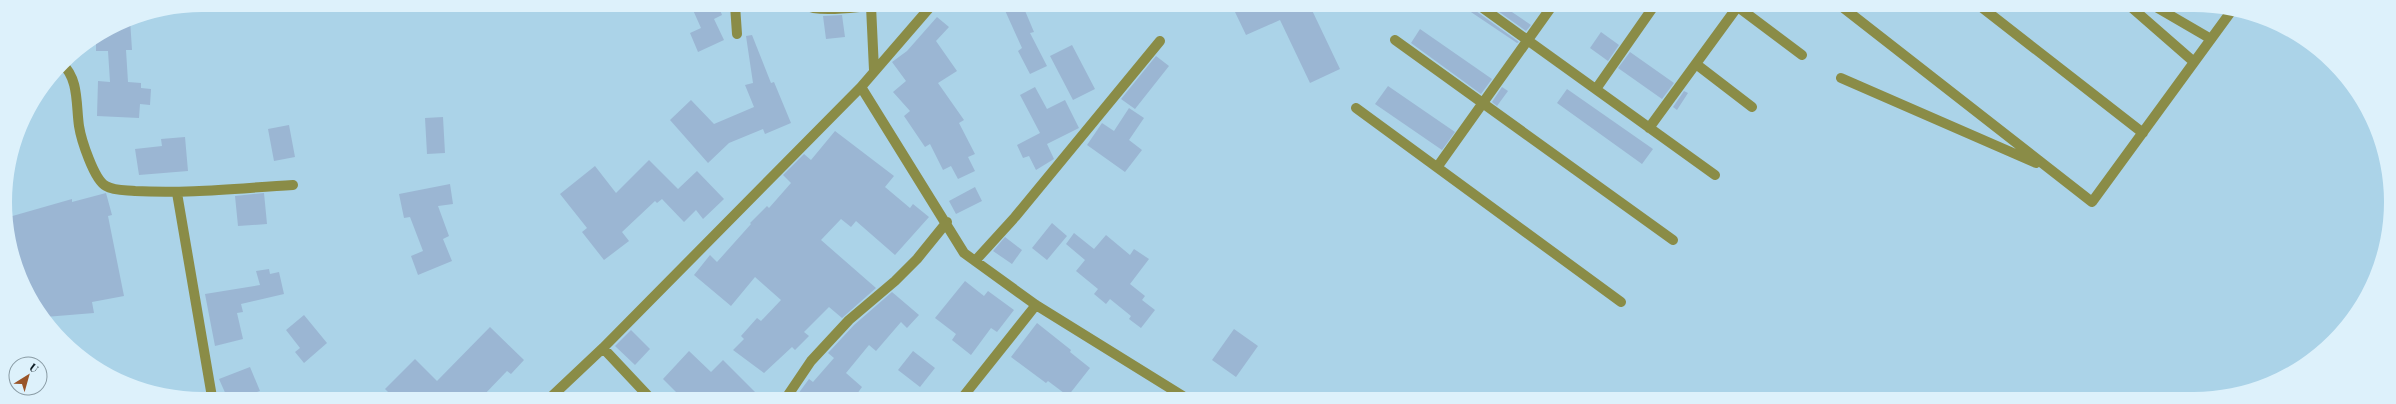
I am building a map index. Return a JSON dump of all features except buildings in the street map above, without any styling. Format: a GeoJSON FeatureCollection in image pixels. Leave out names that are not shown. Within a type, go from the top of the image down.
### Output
{"type":"FeatureCollection","features":[{"type":"Feature","properties":{"kind":"street"},"geometry":{"type":"LineString","coordinates":[[736,12],[738,34]]}},
{"type":"Feature","properties":{"kind":"street"},"geometry":{"type":"LineString","coordinates":[[871,12],[874,70]]}},
{"type":"Feature","properties":{"kind":"street"},"geometry":{"type":"LineString","coordinates":[[556,392],[603,348],[861,87],[874,70],[926,12]]}},
{"type":"Feature","properties":{"kind":"street"},"geometry":{"type":"LineString","coordinates":[[1488,12],[1715,175]]}},
{"type":"Feature","properties":{"kind":"street"},"geometry":{"type":"LineString","coordinates":[[1438,166],[1548,12]]}},
{"type":"Feature","properties":{"kind":"street"},"geometry":{"type":"LineString","coordinates":[[1596,89],[1650,12]]}},
{"type":"Feature","properties":{"kind":"street"},"geometry":{"type":"LineString","coordinates":[[1649,128],[1734,12]]}},
{"type":"Feature","properties":{"kind":"street"},"geometry":{"type":"LineString","coordinates":[[1745,12],[1802,55]]}},
{"type":"Feature","properties":{"kind":"street"},"geometry":{"type":"LineString","coordinates":[[1849,12],[2092,202],[2228,16]]}},
{"type":"Feature","properties":{"kind":"street"},"geometry":{"type":"LineString","coordinates":[[1988,12],[2143,133]]}},
{"type":"Feature","properties":{"kind":"street"},"geometry":{"type":"LineString","coordinates":[[2136,12],[2194,62]]}},
{"type":"Feature","properties":{"kind":"street"},"geometry":{"type":"LineString","coordinates":[[2165,12],[2211,39]]}},
{"type":"Feature","properties":{"kind":"street"},"geometry":{"type":"LineString","coordinates":[[1395,40],[1673,240]]}},
{"type":"Feature","properties":{"kind":"street"},"geometry":{"type":"LineString","coordinates":[[975,261],[1020,211],[1160,42]]}},
{"type":"Feature","properties":{"kind":"street"},"geometry":{"type":"LineString","coordinates":[[1696,64],[1752,107]]}},
{"type":"Feature","properties":{"kind":"street"},"geometry":{"type":"LineString","coordinates":[[68,68],[77,96],[79,127],[91,164],[104,186],[113,189],[177,193],[293,185]]}},
{"type":"Feature","properties":{"kind":"street"},"geometry":{"type":"LineString","coordinates":[[1841,78],[2050,170]]}},
{"type":"Feature","properties":{"kind":"street"},"geometry":{"type":"LineString","coordinates":[[861,87],[947,222],[964,253],[1036,305],[1176,392]]}},
{"type":"Feature","properties":{"kind":"street"},"geometry":{"type":"LineString","coordinates":[[1356,108],[1438,166],[1621,302]]}},
{"type":"Feature","properties":{"kind":"street"},"geometry":{"type":"LineString","coordinates":[[177,193],[211,392]]}},
{"type":"Feature","properties":{"kind":"street"},"geometry":{"type":"LineString","coordinates":[[790,392],[811,361],[850,320],[896,281],[917,259],[947,222]]}},
{"type":"Feature","properties":{"kind":"street"},"geometry":{"type":"LineString","coordinates":[[967,392],[1036,305]]}},
{"type":"Feature","properties":{"kind":"street"},"geometry":{"type":"LineString","coordinates":[[603,348],[644,392]]}}]}
